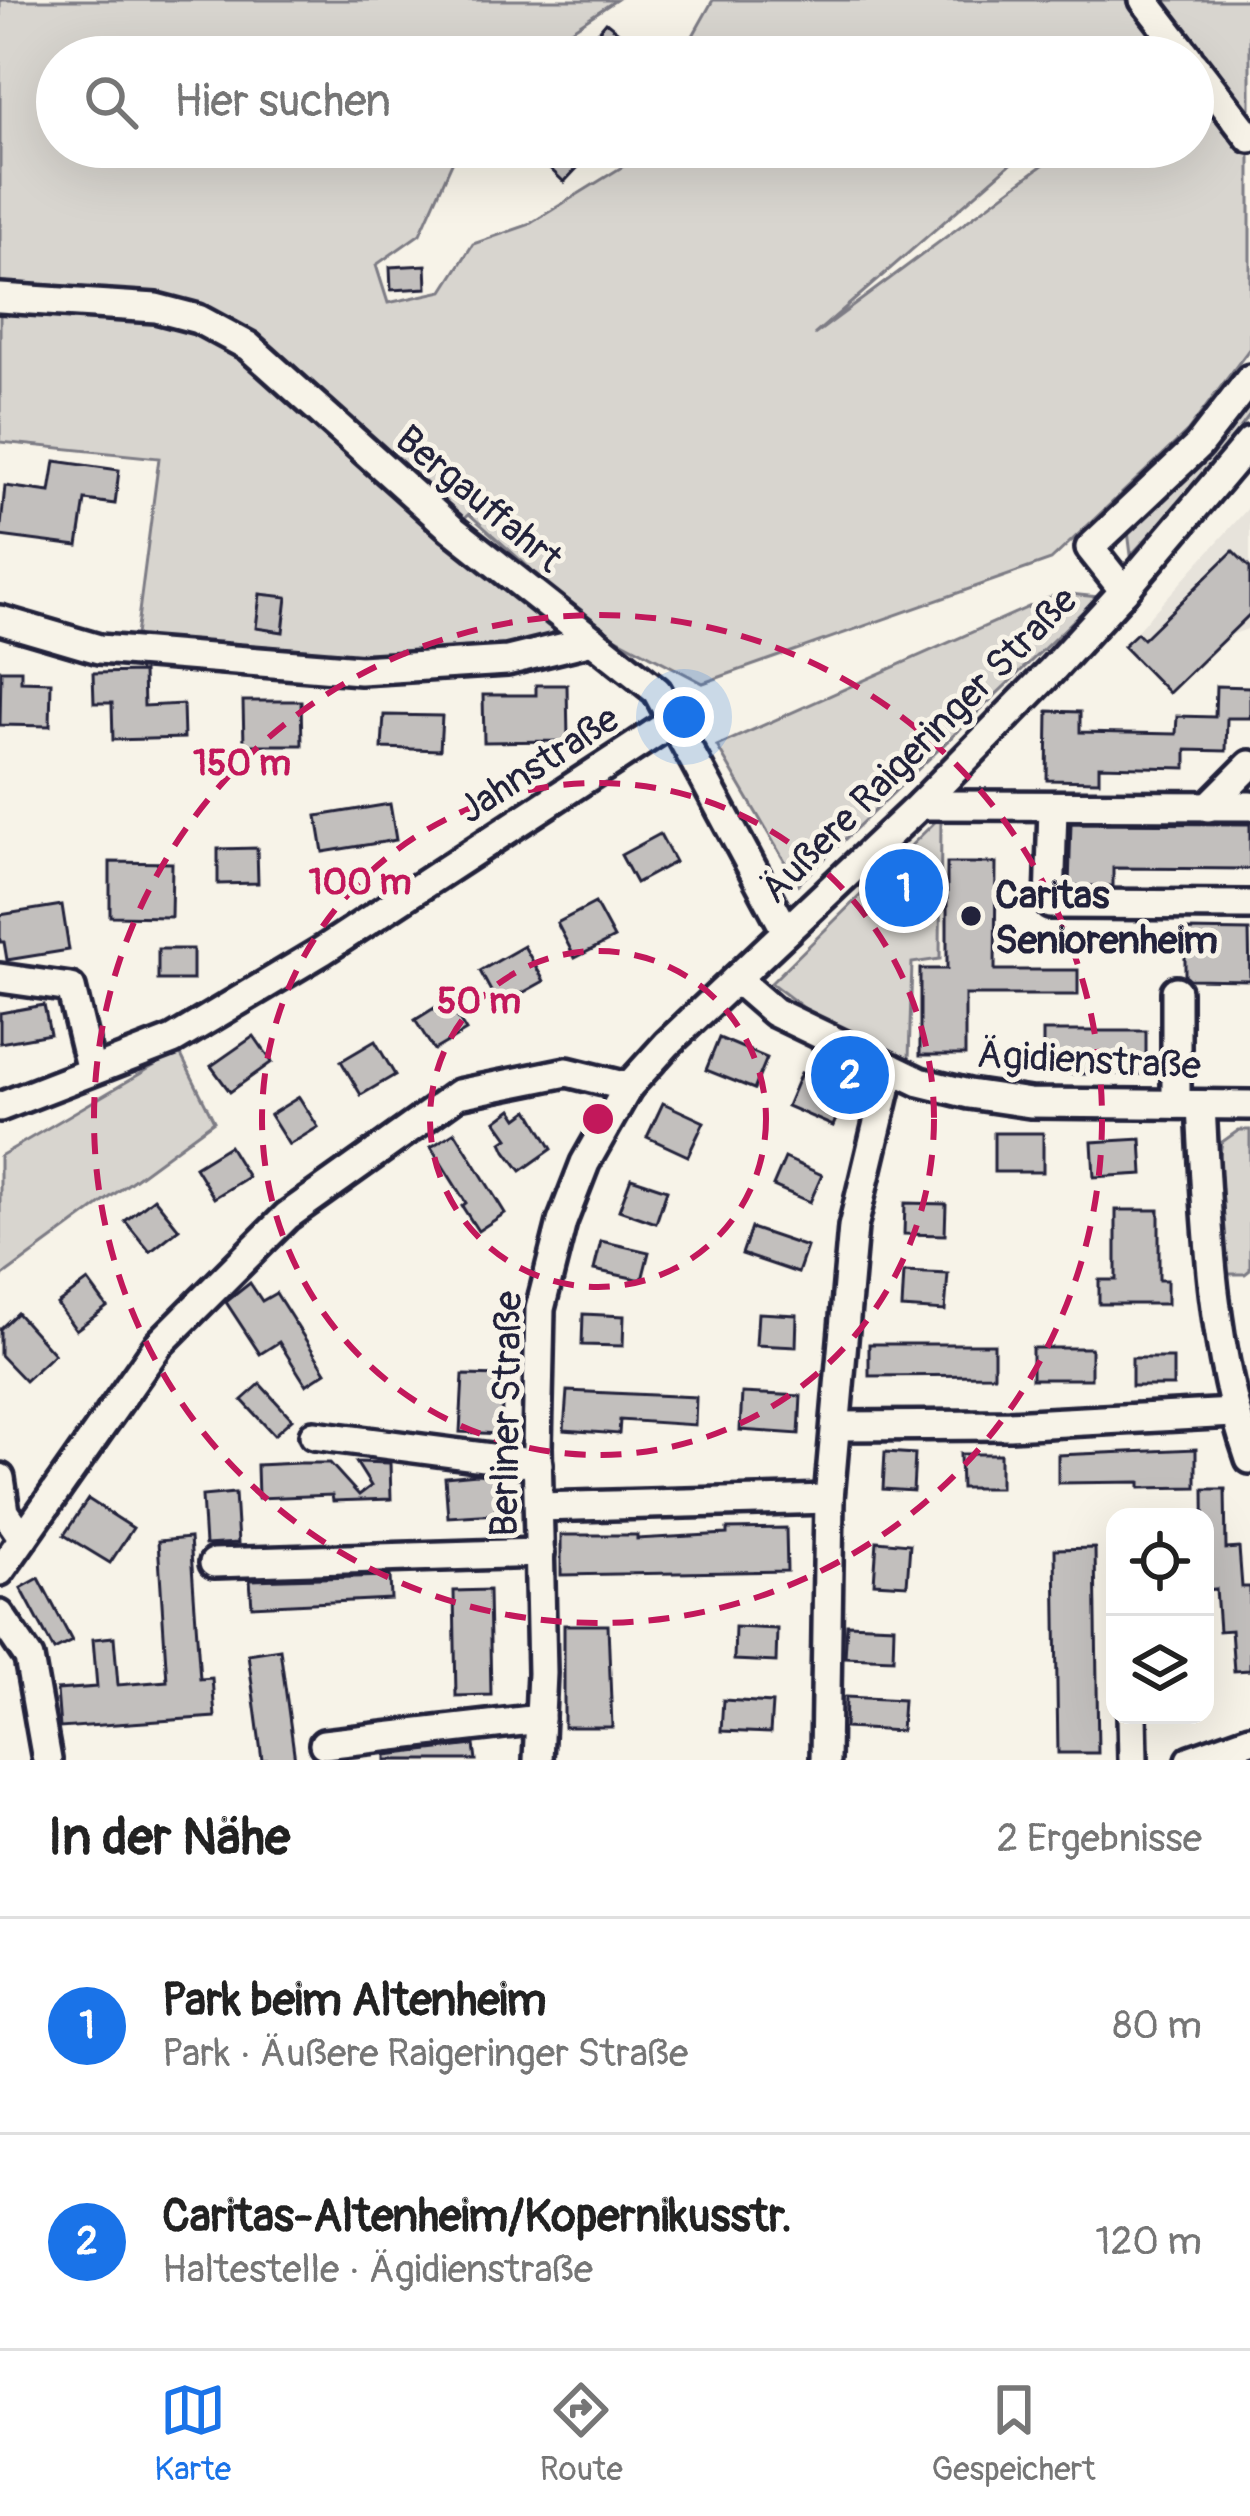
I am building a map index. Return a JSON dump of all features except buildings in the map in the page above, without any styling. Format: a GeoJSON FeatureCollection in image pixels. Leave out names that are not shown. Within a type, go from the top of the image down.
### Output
{"type":"FeatureCollection","features":[{"type":"Feature","properties":{"kind":"street"},"geometry":{"type":"LineString","coordinates":[[1144,0],[1172,36]]}},
{"type":"Feature","properties":{"kind":"street"},"geometry":{"type":"LineString","coordinates":[[1214,91],[1250,138]]}},
{"type":"Feature","properties":{"kind":"street","name":"Bergauffahrt"},"geometry":{"type":"LineString","coordinates":[[0,298],[156,308],[198,319],[248,346],[434,514],[657,691],[786,931]]}},
{"type":"Feature","properties":{"kind":"street"},"geometry":{"type":"LineString","coordinates":[[1124,592],[1090,548],[1198,446],[1250,379]]}},
{"type":"Feature","properties":{"kind":"street","name":"Äußere Raigeringer Straße"},"geometry":{"type":"LineString","coordinates":[[628,1088],[920,805],[1124,592],[1250,442]]}},
{"type":"Feature","properties":{"kind":"street"},"geometry":{"type":"LineString","coordinates":[[0,620],[99,649],[360,670],[507,661],[593,640]]}},
{"type":"Feature","properties":{"kind":"street"},"geometry":{"type":"LineString","coordinates":[[0,632],[33,629]]}},
{"type":"Feature","properties":{"kind":"street","name":"Jahnstraße"},"geometry":{"type":"LineString","coordinates":[[0,1107],[173,1040],[675,720]]}},
{"type":"Feature","properties":{"kind":"street"},"geometry":{"type":"LineString","coordinates":[[1208,806],[1250,765]]}},
{"type":"Feature","properties":{"kind":"street"},"geometry":{"type":"LineString","coordinates":[[920,805],[1250,806]]}},
{"type":"Feature","properties":{"kind":"street"},"geometry":{"type":"LineString","coordinates":[[1053,808],[1050,904],[1250,905]]}},
{"type":"Feature","properties":{"kind":"street"},"geometry":{"type":"LineString","coordinates":[[0,978],[71,988],[91,1071]]}},
{"type":"Feature","properties":{"kind":"street","name":"Ägidienstraße"},"geometry":{"type":"LineString","coordinates":[[736,979],[774,1012],[920,1082],[1030,1103],[1250,1105]]}},
{"type":"Feature","properties":{"kind":"street"},"geometry":{"type":"LineString","coordinates":[[1176,991],[1209,1255],[1234,1413],[1250,1459]]}},
{"type":"Feature","properties":{"kind":"street"},"geometry":{"type":"LineString","coordinates":[[825,1760],[829,1499],[853,1227],[890,1068]]}},
{"type":"Feature","properties":{"kind":"street"},"geometry":{"type":"LineString","coordinates":[[0,1571],[159,1344],[287,1216],[458,1094],[567,1072],[628,1088]]}},
{"type":"Feature","properties":{"kind":"street","name":"Berliner Straße"},"geometry":{"type":"LineString","coordinates":[[538,1760],[540,1309],[550,1261],[585,1163],[628,1088]]}},
{"type":"Feature","properties":{"kind":"street"},"geometry":{"type":"LineString","coordinates":[[836,1426],[1009,1426],[1234,1413]]}},
{"type":"Feature","properties":{"kind":"street"},"geometry":{"type":"LineString","coordinates":[[314,1435],[538,1464]]}},
{"type":"Feature","properties":{"kind":"street"},"geometry":{"type":"LineString","coordinates":[[0,1478],[5,1512],[23,1538]]}},
{"type":"Feature","properties":{"kind":"street"},"geometry":{"type":"LineString","coordinates":[[539,1507],[829,1499]]}},
{"type":"Feature","properties":{"kind":"street"},"geometry":{"type":"LineString","coordinates":[[214,1563],[540,1552]]}},
{"type":"Feature","properties":{"kind":"street"},"geometry":{"type":"LineString","coordinates":[[0,1615],[28,1658],[47,1760]]}},
{"type":"Feature","properties":{"kind":"street"},"geometry":{"type":"LineString","coordinates":[[324,1744],[540,1719]]}},
{"type":"Feature","properties":{"kind":"street"},"geometry":{"type":"LineString","coordinates":[[1132,1724],[1132,1760]]}},
{"type":"Feature","properties":{"kind":"street"},"geometry":{"type":"LineString","coordinates":[[1191,1760],[1250,1739]]}},
{"type":"Feature","properties":{"kind":"shaded area"},"geometry":{"type":"Polygon","coordinates":[[[0,0],[616,0],[562,36],[36,36],[36,168],[450,168],[420,234],[376,265],[388,303],[443,291],[473,244],[528,225],[620,168],[1006,168],[814,335],[1039,168],[1214,168],[1214,36],[1183,36],[1161,0],[1250,0],[1250,348],[1188,431],[1051,560],[703,683],[594,626],[469,514],[452,529],[570,637],[510,654],[362,659],[135,643],[159,458],[0,442],[0,0]]]}},
{"type":"Feature","properties":{"kind":"shaded area"},"geometry":{"type":"Polygon","coordinates":[[[713,0],[1126,0],[1153,36],[693,36],[713,0]]]}},
{"type":"Feature","properties":{"kind":"shaded area"},"geometry":{"type":"Polygon","coordinates":[[[1250,398],[1250,415],[1201,480],[1131,555],[1128,531],[1250,398]]]}},
{"type":"Feature","properties":{"kind":"shaded area"},"geometry":{"type":"Polygon","coordinates":[[[1250,506],[1250,628],[1228,636],[1169,694],[1123,646],[1250,506]]]}},
{"type":"Feature","properties":{"kind":"shaded area"},"geometry":{"type":"Polygon","coordinates":[[[1060,593],[1098,597],[798,884],[717,746],[1060,593]]]}},
{"type":"Feature","properties":{"kind":"shaded area"},"geometry":{"type":"Polygon","coordinates":[[[941,816],[940,959],[912,963],[909,1059],[821,1021],[771,983],[941,816]]]}},
{"type":"Feature","properties":{"kind":"shaded area"},"geometry":{"type":"Polygon","coordinates":[[[179,1051],[214,1121],[0,1278],[0,1156],[179,1051]]]}},
{"type":"Feature","properties":{"kind":"shaded area"},"geometry":{"type":"Polygon","coordinates":[[[1239,1130],[1250,1130],[1250,1270],[1226,1274],[1218,1164],[1222,1142],[1239,1130]]]}},
{"type":"Feature","properties":{"kind":"place","name":"Park beim Altenheim"},"geometry":{"type":"Point","coordinates":[904,888]}},
{"type":"Feature","properties":{"kind":"place","name":"Caritas Seniorenheim"},"geometry":{"type":"Point","coordinates":[971,916]}},
{"type":"Feature","properties":{"kind":"place","name":"Caritas-Altenheim/Kopernikusstr."},"geometry":{"type":"Point","coordinates":[850,1075]}}]}
